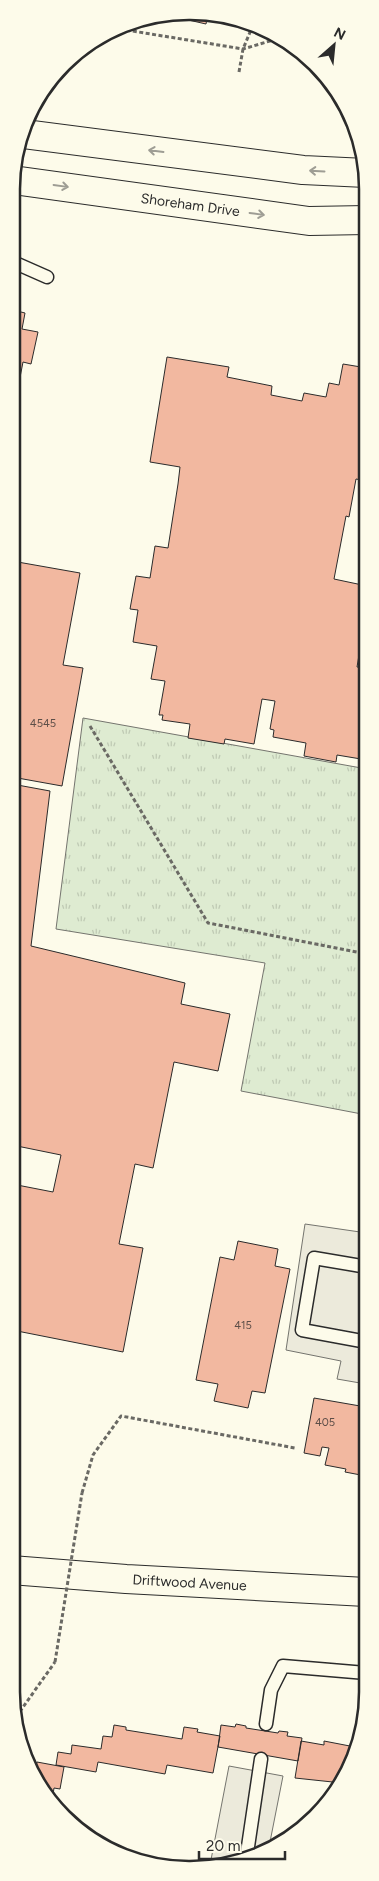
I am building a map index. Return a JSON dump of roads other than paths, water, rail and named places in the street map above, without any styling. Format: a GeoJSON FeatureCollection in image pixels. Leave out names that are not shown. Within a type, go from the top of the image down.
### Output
{"type":"FeatureCollection","features":[{"type":"Feature","properties":{"kind":"street"},"geometry":{"type":"LineString","coordinates":[[29,135],[303,170],[359,173]]}},
{"type":"Feature","properties":{"kind":"street","name":"Shoreham Drive"},"geometry":{"type":"LineString","coordinates":[[20,181],[309,221],[359,220]]}},
{"type":"Feature","properties":{"kind":"street","name":"Driftwood Avenue"},"geometry":{"type":"LineString","coordinates":[[20,1571],[359,1592]]}},
{"type":"Feature","properties":{"kind":"lane"},"geometry":{"type":"LineString","coordinates":[[20,265],[47,278]]}},
{"type":"Feature","properties":{"kind":"lane"},"geometry":{"type":"LineString","coordinates":[[359,1265],[314,1258],[302,1330],[359,1341]]}},
{"type":"Feature","properties":{"kind":"lane"},"geometry":{"type":"LineString","coordinates":[[266,1724],[271,1690],[284,1666],[359,1672]]}},
{"type":"Feature","properties":{"kind":"lane"},"geometry":{"type":"LineString","coordinates":[[247,1851],[261,1759]]}}]}
